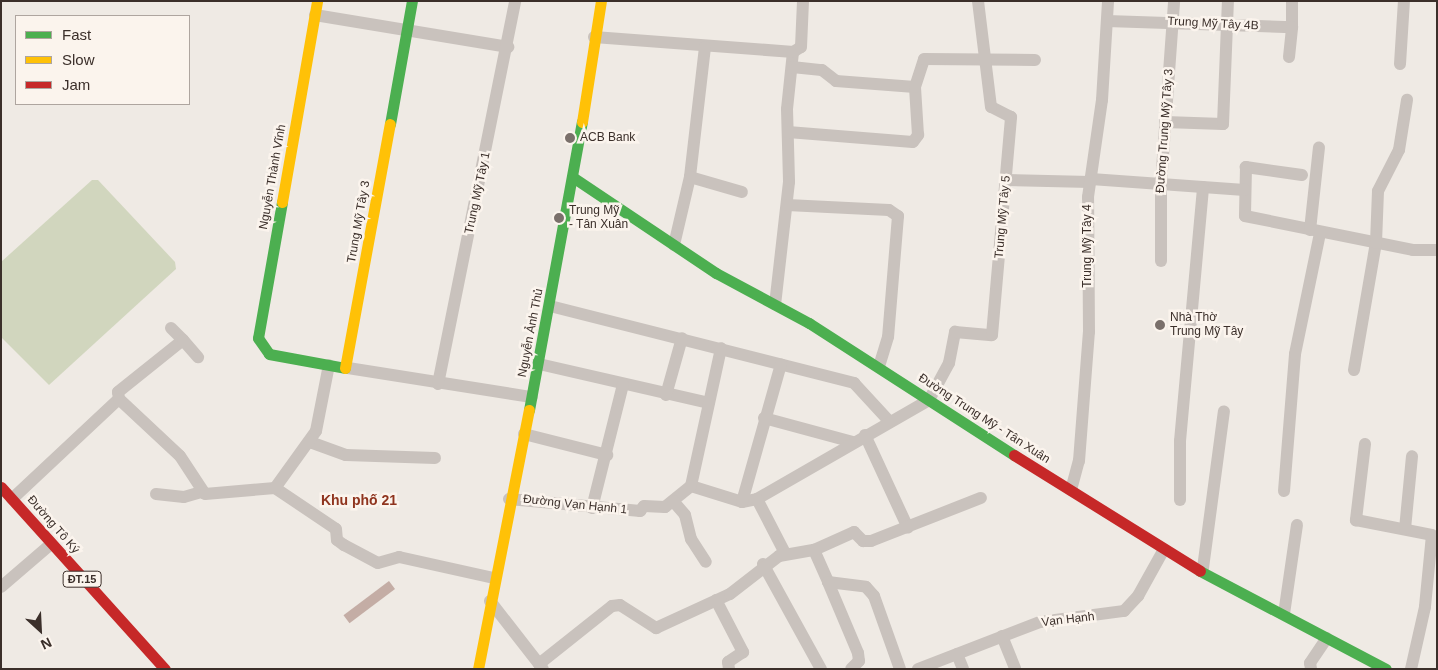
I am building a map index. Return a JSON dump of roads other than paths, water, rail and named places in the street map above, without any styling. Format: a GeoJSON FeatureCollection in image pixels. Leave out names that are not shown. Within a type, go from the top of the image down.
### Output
{"type":"FeatureCollection","features":[{"type":"Feature","properties":{"kind":"street","name":"Nguyễn Thành Vĩnh"},"geometry":{"type":"LineString","coordinates":[[317,1],[258,338],[269,354],[329,366]]}},
{"type":"Feature","properties":{"kind":"street","name":"Trung Mỹ Tây 3"},"geometry":{"type":"LineString","coordinates":[[348,368],[412,1]]}},
{"type":"Feature","properties":{"kind":"street","name":"Trung Mỹ Tây 1"},"geometry":{"type":"LineString","coordinates":[[438,384],[508,47],[515,1]]}},
{"type":"Feature","properties":{"kind":"street","name":"Nguyễn Ảnh Thủ"},"geometry":{"type":"LineString","coordinates":[[478,669],[494,578],[539,364],[574,178],[600,1]]}},
{"type":"Feature","properties":{"kind":"street"},"geometry":{"type":"LineString","coordinates":[[594,37],[705,47],[793,52],[801,46],[804,1]]}},
{"type":"Feature","properties":{"kind":"street","name":"Trung Mỹ Tây 5"},"geometry":{"type":"LineString","coordinates":[[929,400],[949,363],[955,332],[992,335],[1011,117],[991,107],[987,56],[978,1]]}},
{"type":"Feature","properties":{"kind":"street","name":"Trung Mỹ Tây 4"},"geometry":{"type":"LineString","coordinates":[[1070,490],[1079,461],[1089,332],[1090,181],[1102,100],[1108,1]]}},
{"type":"Feature","properties":{"kind":"street","name":"Đường Trung Mỹ Tây 3"},"geometry":{"type":"LineString","coordinates":[[1161,261],[1161,184],[1174,1]]}},
{"type":"Feature","properties":{"kind":"street"},"geometry":{"type":"LineString","coordinates":[[1165,122],[1223,124],[1228,1]]}},
{"type":"Feature","properties":{"kind":"street"},"geometry":{"type":"LineString","coordinates":[[1289,57],[1292,1]]}},
{"type":"Feature","properties":{"kind":"street"},"geometry":{"type":"LineString","coordinates":[[1400,64],[1404,1]]}},
{"type":"Feature","properties":{"kind":"street"},"geometry":{"type":"LineString","coordinates":[[315,15],[508,47]]}},
{"type":"Feature","properties":{"kind":"street","name":"Trung Mỹ Tây 4B"},"geometry":{"type":"LineString","coordinates":[[1107,21],[1292,27]]}},
{"type":"Feature","properties":{"kind":"street"},"geometry":{"type":"LineString","coordinates":[[674,245],[690,177],[705,47]]}},
{"type":"Feature","properties":{"kind":"street"},"geometry":{"type":"LineString","coordinates":[[775,304],[787,205],[788,132],[793,52]]}},
{"type":"Feature","properties":{"kind":"street"},"geometry":{"type":"LineString","coordinates":[[788,132],[913,142],[918,135],[915,87],[924,59],[987,56],[1035,60]]}},
{"type":"Feature","properties":{"kind":"street"},"geometry":{"type":"LineString","coordinates":[[792,67],[822,70],[836,81],[915,87]]}},
{"type":"Feature","properties":{"kind":"street"},"geometry":{"type":"LineString","coordinates":[[1354,370],[1376,243],[1378,191],[1399,150],[1407,100]]}},
{"type":"Feature","properties":{"kind":"street"},"geometry":{"type":"LineString","coordinates":[[1284,491],[1295,354],[1315,231],[1319,147]]}},
{"type":"Feature","properties":{"kind":"street"},"geometry":{"type":"LineString","coordinates":[[1302,174],[1246,167],[1245,216],[1282,220],[1315,231],[1376,243],[1437,250]]}},
{"type":"Feature","properties":{"kind":"street"},"geometry":{"type":"LineString","coordinates":[[690,177],[742,192]]}},
{"type":"Feature","properties":{"kind":"street","name":"Đường Trung Mỹ - Tân Xuân"},"geometry":{"type":"LineString","coordinates":[[574,178],[674,245],[879,366],[1163,551],[1203,568],[1386,669]]}},
{"type":"Feature","properties":{"kind":"street"},"geometry":{"type":"LineString","coordinates":[[1006,180],[1090,181],[1245,190]]}},
{"type":"Feature","properties":{"kind":"street"},"geometry":{"type":"LineString","coordinates":[[1180,500],[1180,441],[1203,187]]}},
{"type":"Feature","properties":{"kind":"street"},"geometry":{"type":"LineString","coordinates":[[787,205],[890,210],[898,216],[888,337],[879,366]]}},
{"type":"Feature","properties":{"kind":"street"},"geometry":{"type":"LineString","coordinates":[[550,306],[854,383],[890,422]]}},
{"type":"Feature","properties":{"kind":"street"},"geometry":{"type":"LineString","coordinates":[[171,328],[198,357]]}},
{"type":"Feature","properties":{"kind":"street"},"geometry":{"type":"LineString","coordinates":[[666,395],[682,338]]}},
{"type":"Feature","properties":{"kind":"street"},"geometry":{"type":"LineString","coordinates":[[182,340],[118,392],[119,399],[180,456],[201,492]]}},
{"type":"Feature","properties":{"kind":"street"},"geometry":{"type":"LineString","coordinates":[[721,348],[691,486],[742,502],[757,499],[865,435],[929,400]]}},
{"type":"Feature","properties":{"kind":"street"},"geometry":{"type":"LineString","coordinates":[[539,364],[666,395],[709,403]]}},
{"type":"Feature","properties":{"kind":"street"},"geometry":{"type":"LineString","coordinates":[[742,502],[764,418],[781,364]]}},
{"type":"Feature","properties":{"kind":"street"},"geometry":{"type":"LineString","coordinates":[[275,488],[310,442],[329,366],[532,397]]}},
{"type":"Feature","properties":{"kind":"street"},"geometry":{"type":"LineString","coordinates":[[592,508],[622,384]]}},
{"type":"Feature","properties":{"kind":"street"},"geometry":{"type":"LineString","coordinates":[[12,500],[119,399]]}},
{"type":"Feature","properties":{"kind":"street"},"geometry":{"type":"LineString","coordinates":[[1203,568],[1224,411]]}},
{"type":"Feature","properties":{"kind":"street"},"geometry":{"type":"LineString","coordinates":[[764,418],[853,442]]}},
{"type":"Feature","properties":{"kind":"street"},"geometry":{"type":"LineString","coordinates":[[524,434],[606,456]]}},
{"type":"Feature","properties":{"kind":"street"},"geometry":{"type":"LineString","coordinates":[[865,435],[908,528]]}},
{"type":"Feature","properties":{"kind":"street"},"geometry":{"type":"LineString","coordinates":[[310,442],[346,455],[435,458]]}},
{"type":"Feature","properties":{"kind":"street"},"geometry":{"type":"LineString","coordinates":[[1365,444],[1356,520],[1434,535],[1425,607],[1411,669]]}},
{"type":"Feature","properties":{"kind":"street"},"geometry":{"type":"LineString","coordinates":[[1404,529],[1412,456]]}},
{"type":"Feature","properties":{"kind":"street","name":"Đường Vạn Hạnh 1"},"geometry":{"type":"LineString","coordinates":[[510,499],[640,512],[644,506],[666,507],[691,486]]}},
{"type":"Feature","properties":{"kind":"street","name":"Đường Tô Ký"},"geometry":{"type":"LineString","coordinates":[[1,487],[165,669]]}},
{"type":"Feature","properties":{"kind":"street"},"geometry":{"type":"LineString","coordinates":[[156,494],[184,498],[201,492],[238,494],[275,488],[336,529],[337,540],[378,563],[399,557],[494,578]]}},
{"type":"Feature","properties":{"kind":"street"},"geometry":{"type":"LineString","coordinates":[[490,601],[541,666],[612,606],[620,605],[656,628],[736,590],[763,564],[785,553],[814,550],[854,532],[866,542],[908,528],[980,498]]}},
{"type":"Feature","properties":{"kind":"street"},"geometry":{"type":"LineString","coordinates":[[757,499],[785,553]]}},
{"type":"Feature","properties":{"kind":"street"},"geometry":{"type":"LineString","coordinates":[[673,500],[685,514],[691,539],[706,562]]}},
{"type":"Feature","properties":{"kind":"street"},"geometry":{"type":"LineString","coordinates":[[1284,614],[1297,526]]}},
{"type":"Feature","properties":{"kind":"street"},"geometry":{"type":"LineString","coordinates":[[1,587],[51,544]]}},
{"type":"Feature","properties":{"kind":"street"},"geometry":{"type":"LineString","coordinates":[[814,550],[858,653],[859,661],[851,669]]}},
{"type":"Feature","properties":{"kind":"street","name":"Vạn Hạnh"},"geometry":{"type":"LineString","coordinates":[[918,669],[1040,622],[1124,610],[1138,596],[1163,551]]}},
{"type":"Feature","properties":{"kind":"street"},"geometry":{"type":"LineString","coordinates":[[763,564],[821,669]]}},
{"type":"Feature","properties":{"kind":"street"},"geometry":{"type":"LineString","coordinates":[[828,582],[870,592],[900,669]]}},
{"type":"Feature","properties":{"kind":"street"},"geometry":{"type":"LineString","coordinates":[[716,600],[743,652],[728,662],[729,669]]}},
{"type":"Feature","properties":{"kind":"street"},"geometry":{"type":"LineString","coordinates":[[1002,636],[1015,669]]}},
{"type":"Feature","properties":{"kind":"street"},"geometry":{"type":"LineString","coordinates":[[1311,669],[1310,663],[1327,638]]}},
{"type":"Feature","properties":{"kind":"street"},"geometry":{"type":"LineString","coordinates":[[957,654],[963,669]]}},
{"type":"Feature","properties":{"kind":"place","name":"ACB Bank"},"geometry":{"type":"Point","coordinates":[570,138]}},
{"type":"Feature","properties":{"kind":"place","name":"Trung Mỹ - Tân Xuân"},"geometry":{"type":"Point","coordinates":[559,218]}},
{"type":"Feature","properties":{"kind":"place","name":"Nhà Thờ Trung Mỹ Tây"},"geometry":{"type":"Point","coordinates":[1160,325]}},
{"type":"Feature","properties":{"kind":"district","name":"Khu phố 21"},"geometry":{"type":"Point","coordinates":[359,500]}}]}
